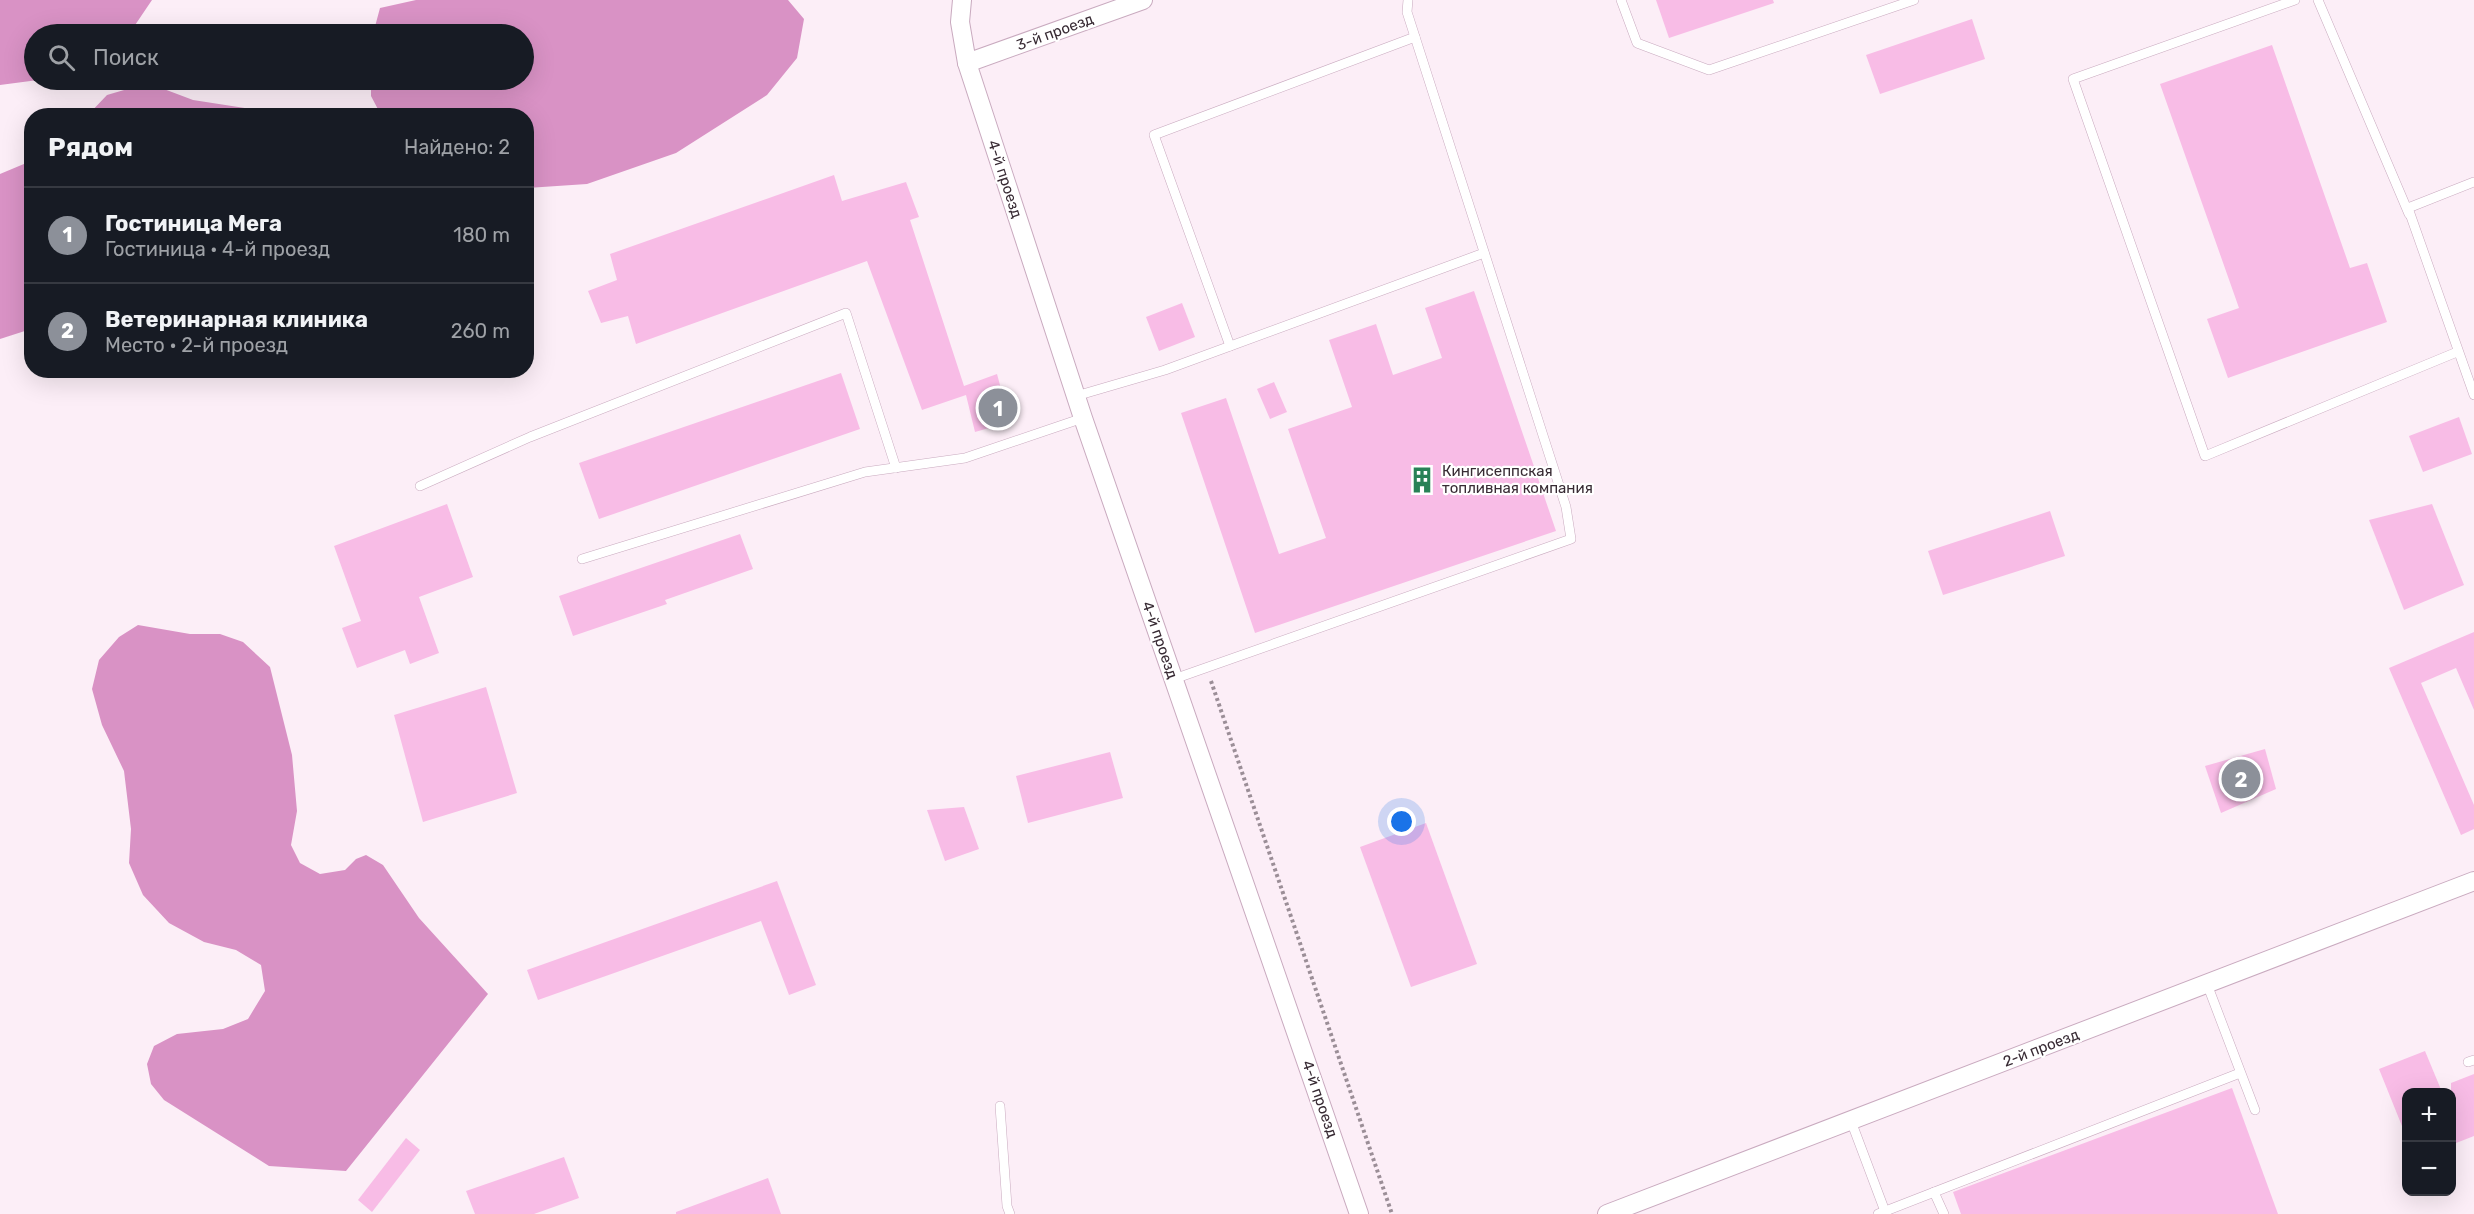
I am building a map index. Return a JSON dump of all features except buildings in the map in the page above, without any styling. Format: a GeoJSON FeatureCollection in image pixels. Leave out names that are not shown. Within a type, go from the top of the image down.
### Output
{"type":"FeatureCollection","features":[{"type":"Feature","properties":{"kind":"street","name":"4-й проезд"},"geometry":{"type":"LineString","coordinates":[[962,0],[960,22],[967,63],[1083,418],[1359,1214]]}},
{"type":"Feature","properties":{"kind":"street","name":"3-й проезд"},"geometry":{"type":"LineString","coordinates":[[967,63],[1143,0]]}},
{"type":"Feature","properties":{"kind":"street","name":"2-й проезд"},"geometry":{"type":"LineString","coordinates":[[1607,1214],[2474,881]]}},
{"type":"Feature","properties":{"kind":"lane"},"geometry":{"type":"LineString","coordinates":[[1174,679],[1571,539],[1566,507],[1415,38],[1407,12],[1408,0]]}},
{"type":"Feature","properties":{"kind":"lane"},"geometry":{"type":"LineString","coordinates":[[1621,0],[1637,43],[1709,70],[1914,0]]}},
{"type":"Feature","properties":{"kind":"lane"},"geometry":{"type":"LineString","coordinates":[[2295,0],[2073,79],[2205,456],[2457,352]]}},
{"type":"Feature","properties":{"kind":"lane"},"geometry":{"type":"LineString","coordinates":[[2318,0],[2411,219]]}},
{"type":"Feature","properties":{"kind":"lane"},"geometry":{"type":"LineString","coordinates":[[1230,346],[1155,135],[1415,38]]}},
{"type":"Feature","properties":{"kind":"lane"},"geometry":{"type":"LineString","coordinates":[[2474,182],[2408,208],[2474,395]]}},
{"type":"Feature","properties":{"kind":"lane"},"geometry":{"type":"LineString","coordinates":[[1076,396],[1165,370],[1484,253]]}},
{"type":"Feature","properties":{"kind":"lane"},"geometry":{"type":"LineString","coordinates":[[420,486],[530,437],[846,313],[896,468]]}},
{"type":"Feature","properties":{"kind":"lane"},"geometry":{"type":"LineString","coordinates":[[582,559],[865,472],[965,458],[1083,418]]}},
{"type":"Feature","properties":{"kind":"lane"},"geometry":{"type":"LineString","coordinates":[[2207,984],[2255,1110]]}},
{"type":"Feature","properties":{"kind":"lane"},"geometry":{"type":"LineString","coordinates":[[1851,1121],[1883,1213],[2240,1072]]}},
{"type":"Feature","properties":{"kind":"lane"},"geometry":{"type":"LineString","coordinates":[[1000,1106],[1007,1206],[1010,1214]]}},
{"type":"Feature","properties":{"kind":"lane"},"geometry":{"type":"LineString","coordinates":[[1934,1192],[1944,1214]]}},
{"type":"Feature","properties":{"kind":"path"},"geometry":{"type":"LineString","coordinates":[[1206,666],[1392,1214]]}},
{"type":"Feature","properties":{"kind":"shaded area"},"geometry":{"type":"Polygon","coordinates":[[[0,0],[152,0],[136,24],[24,24],[24,82],[0,85],[0,0]]]}},
{"type":"Feature","properties":{"kind":"shaded area"},"geometry":{"type":"Polygon","coordinates":[[[416,0],[788,0],[804,19],[797,58],[767,95],[676,153],[587,184],[534,188],[534,108],[377,108],[371,96],[371,90],[534,90],[534,24],[376,24],[380,8],[416,0]]]}},
{"type":"Feature","properties":{"kind":"shaded area"},"geometry":{"type":"Polygon","coordinates":[[[124,90],[167,90],[193,100],[245,108],[95,108],[107,95],[124,90]]]}},
{"type":"Feature","properties":{"kind":"shaded area"},"geometry":{"type":"Polygon","coordinates":[[[24,164],[24,331],[0,339],[0,174],[24,164]]]}},
{"type":"Feature","properties":{"kind":"shaded area"},"geometry":{"type":"Polygon","coordinates":[[[138,625],[190,634],[220,634],[243,642],[270,667],[292,755],[297,811],[291,845],[300,863],[320,874],[345,870],[356,859],[366,855],[383,865],[419,918],[488,994],[346,1171],[269,1166],[164,1100],[151,1084],[147,1064],[154,1046],[177,1034],[223,1029],[248,1019],[265,991],[261,965],[236,950],[204,942],[169,923],[143,895],[129,863],[131,829],[124,771],[102,725],[92,689],[99,660],[119,637],[138,625]]]}},
{"type":"Feature","properties":{"kind":"place","name":"Гостиница Мега"},"geometry":{"type":"Point","coordinates":[998,408]}},
{"type":"Feature","properties":{"kind":"place","name":"Кингисеппская топливная компания"},"geometry":{"type":"Point","coordinates":[1422,480]}},
{"type":"Feature","properties":{"kind":"place","name":"Ветеринарная клиника"},"geometry":{"type":"Point","coordinates":[2241,779]}}]}
